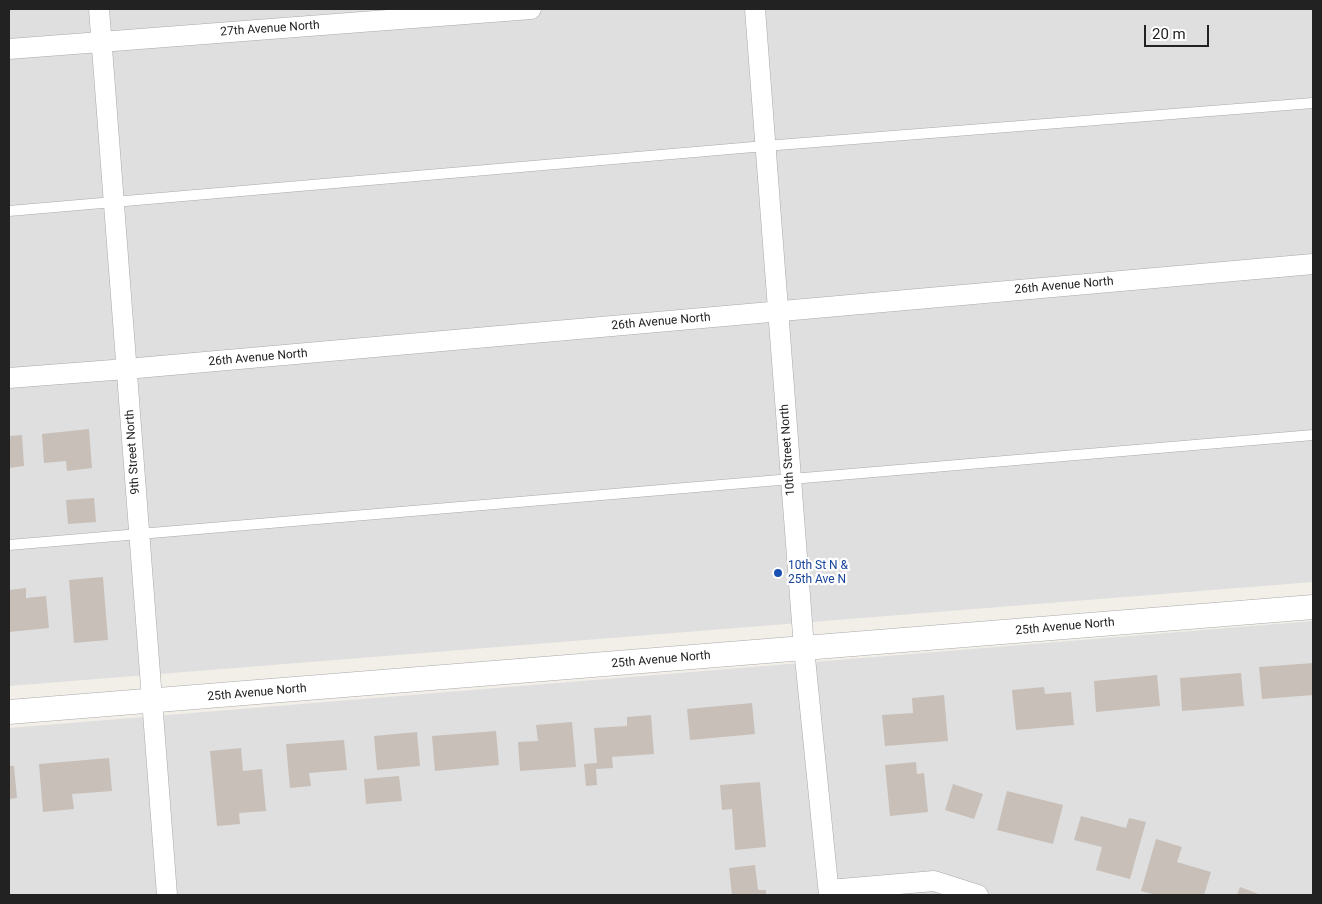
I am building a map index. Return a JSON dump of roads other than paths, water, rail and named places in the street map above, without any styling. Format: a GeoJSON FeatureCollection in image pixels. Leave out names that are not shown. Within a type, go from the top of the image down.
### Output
{"type":"FeatureCollection","features":[{"type":"Feature","properties":{"kind":"street","name":"9th Street North"},"geometry":{"type":"LineString","coordinates":[[99,9],[167,895]]}},
{"type":"Feature","properties":{"kind":"street","name":"27th Avenue North"},"geometry":{"type":"LineString","coordinates":[[9,49],[531,9]]}},
{"type":"Feature","properties":{"kind":"street","name":"10th Street North"},"geometry":{"type":"LineString","coordinates":[[755,9],[804,648],[829,892]]}},
{"type":"Feature","properties":{"kind":"street","name":"26th Avenue North"},"geometry":{"type":"LineString","coordinates":[[9,378],[1313,264]]}},
{"type":"Feature","properties":{"kind":"street","name":"25th Avenue North"},"geometry":{"type":"LineString","coordinates":[[9,712],[1313,607]]}},
{"type":"Feature","properties":{"kind":"street"},"geometry":{"type":"LineString","coordinates":[[829,892],[934,881],[978,895]]}},
{"type":"Feature","properties":{"kind":"lane"},"geometry":{"type":"LineString","coordinates":[[9,211],[765,146],[1313,103]]}},
{"type":"Feature","properties":{"kind":"lane"},"geometry":{"type":"LineString","coordinates":[[9,545],[1313,435]]}},
{"type":"Feature","properties":{"kind":"place","name":"10th St N & 25th Ave N"},"geometry":{"type":"Point","coordinates":[778,573]}}]}
